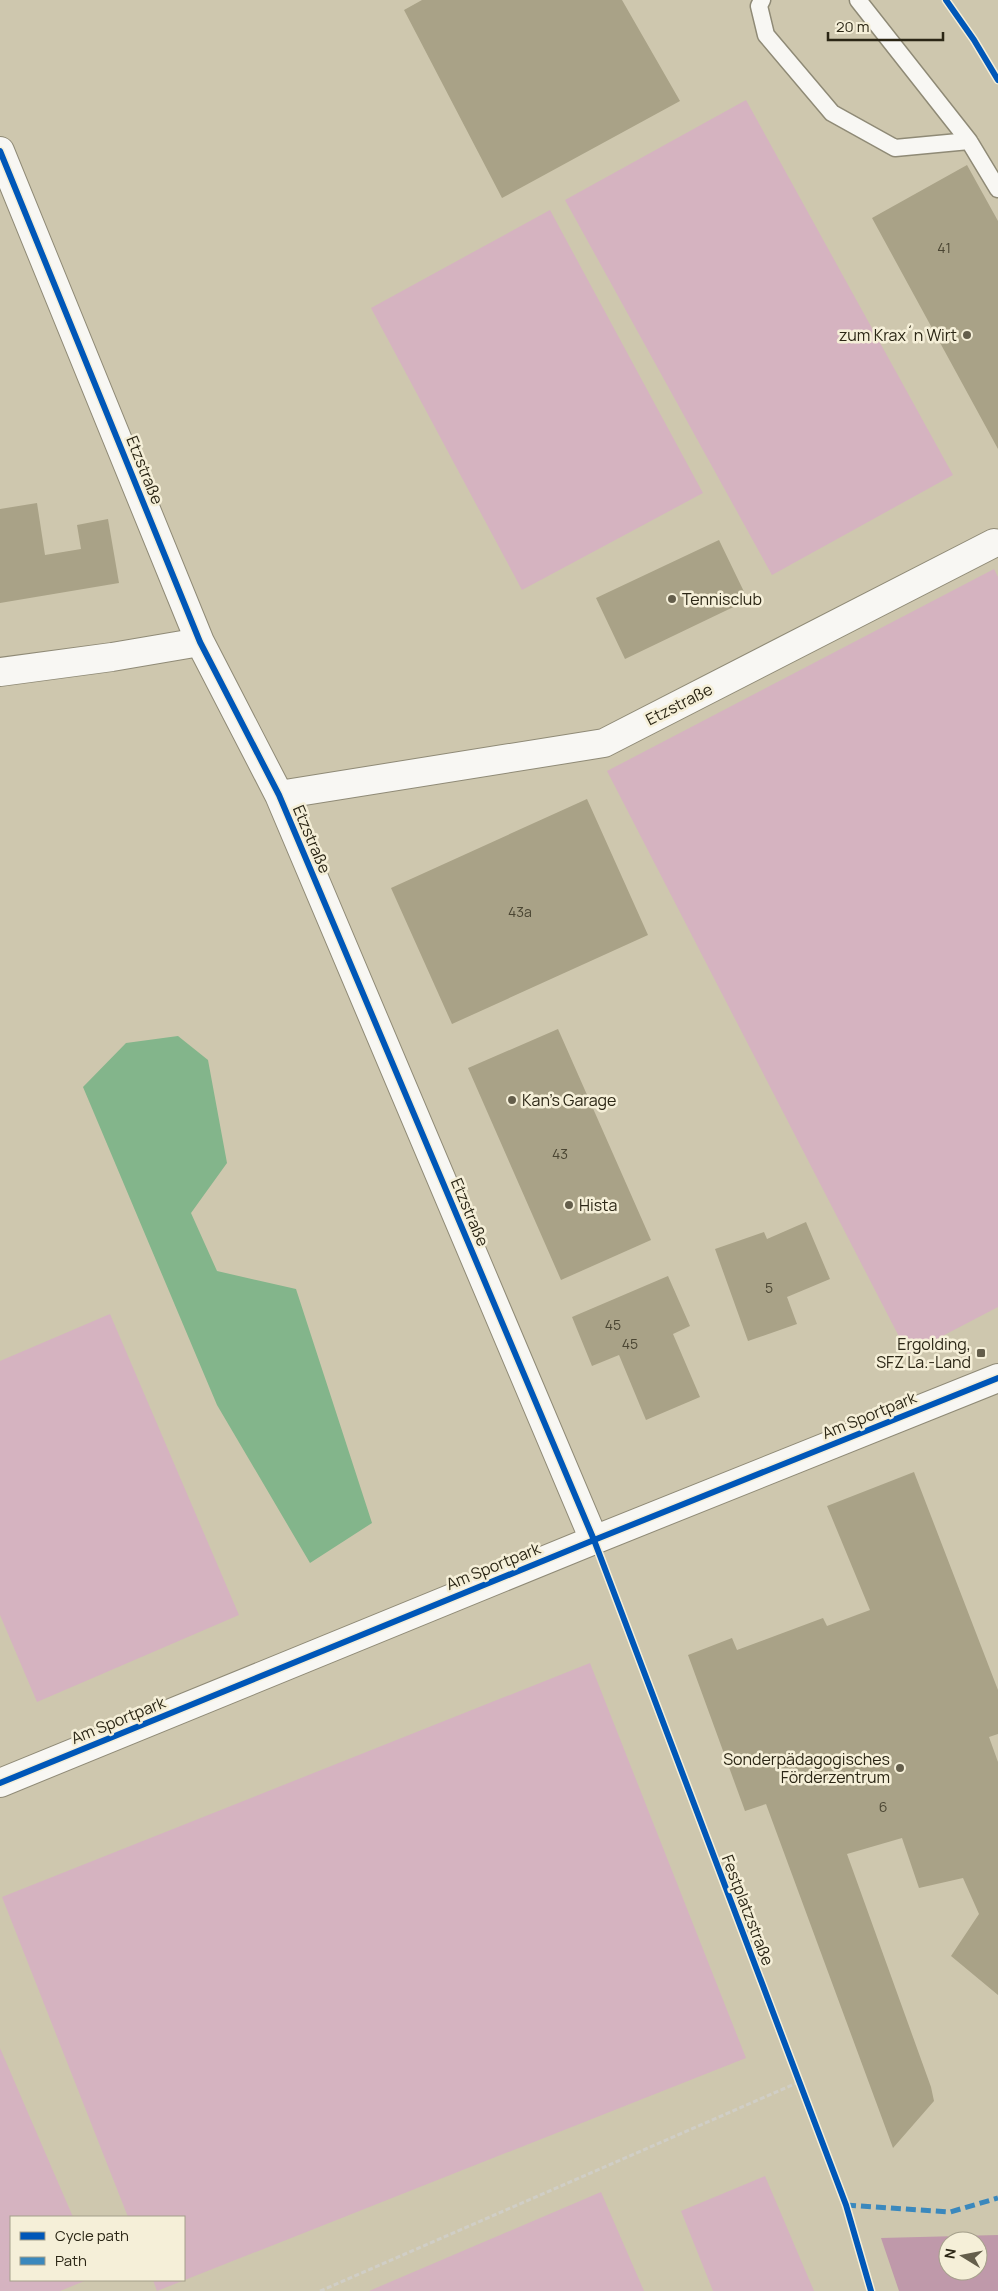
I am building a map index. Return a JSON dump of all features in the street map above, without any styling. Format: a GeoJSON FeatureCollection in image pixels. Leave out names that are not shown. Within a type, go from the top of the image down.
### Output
{"type":"FeatureCollection","features":[{"type":"Feature","properties":{"kind":"street","name":"Etzstraße"},"geometry":{"type":"LineString","coordinates":[[0,151],[200,642],[279,795],[594,1540]]}},
{"type":"Feature","properties":{"kind":"street","name":"Etzstraße"},"geometry":{"type":"LineString","coordinates":[[279,795],[604,743],[996,542]]}},
{"type":"Feature","properties":{"kind":"street"},"geometry":{"type":"LineString","coordinates":[[0,672],[112,657],[200,642]]}},
{"type":"Feature","properties":{"kind":"street","name":"Am Sportpark"},"geometry":{"type":"LineString","coordinates":[[0,1783],[594,1540],[998,1378]]}},
{"type":"Feature","properties":{"kind":"lane"},"geometry":{"type":"LineString","coordinates":[[762,0],[758,6],[766,35],[832,113],[895,148],[969,141]]}},
{"type":"Feature","properties":{"kind":"lane"},"geometry":{"type":"LineString","coordinates":[[858,0],[969,141],[998,189]]}},
{"type":"Feature","properties":{"kind":"path"},"geometry":{"type":"LineString","coordinates":[[320,2291],[799,2082]]}},
{"type":"Feature","properties":{"kind":"shaded area"},"geometry":{"type":"Polygon","coordinates":[[[746,100],[953,475],[772,575],[565,200],[746,100]]]}},
{"type":"Feature","properties":{"kind":"shaded area"},"geometry":{"type":"Polygon","coordinates":[[[550,210],[703,493],[522,590],[371,308],[550,210]]]}},
{"type":"Feature","properties":{"kind":"shaded area"},"geometry":{"type":"Polygon","coordinates":[[[994,569],[998,577],[998,1307],[908,1354],[607,771],[994,569]]]}},
{"type":"Feature","properties":{"kind":"shaded area"},"geometry":{"type":"Polygon","coordinates":[[[178,1036],[208,1060],[227,1163],[191,1213],[217,1271],[296,1289],[372,1523],[310,1563],[217,1405],[83,1087],[126,1043],[178,1036]]]}},
{"type":"Feature","properties":{"kind":"shaded area"},"geometry":{"type":"Polygon","coordinates":[[[110,1314],[239,1615],[37,1702],[0,1615],[0,1361],[110,1314]]]}},
{"type":"Feature","properties":{"kind":"shaded area"},"geometry":{"type":"Polygon","coordinates":[[[590,1663],[746,2058],[185,2280],[185,2216],[128,2216],[2,1897],[590,1663]]]}},
{"type":"Feature","properties":{"kind":"shaded area"},"geometry":{"type":"Polygon","coordinates":[[[0,2048],[73,2216],[10,2216],[10,2281],[85,2281],[60,2291],[0,2291],[0,2048]]]}},
{"type":"Feature","properties":{"kind":"shaded area"},"geometry":{"type":"Polygon","coordinates":[[[765,2176],[814,2291],[713,2291],[681,2211],[765,2176]]]}},
{"type":"Feature","properties":{"kind":"shaded area"},"geometry":{"type":"Polygon","coordinates":[[[601,2192],[644,2291],[369,2291],[601,2192]]]}},
{"type":"Feature","properties":{"kind":"shaded area"},"geometry":{"type":"Polygon","coordinates":[[[988,2235],[998,2235],[998,2291],[899,2291],[881,2238],[938,2237],[938,2281],[988,2281],[988,2235]]]}},
{"type":"Feature","properties":{"kind":"shaded area"},"geometry":{"type":"Polygon","coordinates":[[[153,2281],[182,2281],[157,2291],[153,2281]]]}},
{"type":"Feature","properties":{"kind":"building"},"geometry":{"type":"Polygon","coordinates":[[[422,0],[622,0],[680,101],[502,198],[404,10],[422,0]]]}},
{"type":"Feature","properties":{"kind":"building","name":"zum Krax´n Wirt"},"geometry":{"type":"Polygon","coordinates":[[[967,165],[998,221],[998,449],[872,218],[967,165]]]}},
{"type":"Feature","properties":{"kind":"building"},"geometry":{"type":"Polygon","coordinates":[[[37,503],[45,555],[81,549],[77,525],[108,519],[119,583],[0,603],[0,509],[37,503]]]}},
{"type":"Feature","properties":{"kind":"building","name":"Tennisclub"},"geometry":{"type":"Polygon","coordinates":[[[719,540],[748,600],[625,659],[596,598],[719,540]]]}},
{"type":"Feature","properties":{"kind":"building"},"geometry":{"type":"Polygon","coordinates":[[[587,799],[648,935],[452,1024],[391,888],[587,799]]]}},
{"type":"Feature","properties":{"kind":"building"},"geometry":{"type":"Polygon","coordinates":[[[558,1029],[651,1240],[561,1280],[468,1068],[558,1029]]]}},
{"type":"Feature","properties":{"kind":"building"},"geometry":{"type":"Polygon","coordinates":[[[806,1222],[830,1279],[787,1297],[797,1324],[748,1341],[715,1249],[764,1232],[767,1239],[806,1222]]]}},
{"type":"Feature","properties":{"kind":"building"},"geometry":{"type":"Polygon","coordinates":[[[668,1276],[690,1326],[673,1334],[700,1397],[646,1420],[619,1355],[592,1366],[572,1317],[668,1276]]]}},
{"type":"Feature","properties":{"kind":"building"},"geometry":{"type":"Polygon","coordinates":[[[914,1472],[998,1690],[998,1734],[989,1737],[998,1762],[998,1995],[951,1956],[979,1914],[963,1878],[919,1888],[902,1838],[847,1854],[931,2087],[934,2101],[893,2148],[766,1804],[745,1811],[688,1655],[732,1638],[737,1650],[823,1618],[827,1626],[870,1610],[827,1506],[914,1472]]]}},
{"type":"Feature","properties":{"kind":"marked path"},"geometry":{"type":"LineString","coordinates":[[846,2205],[950,2212],[998,2198]]}},
{"type":"Feature","properties":{"kind":"cycle path"},"geometry":{"type":"LineString","coordinates":[[946,0],[974,40],[998,80]]}},
{"type":"Feature","properties":{"kind":"cycle path","name":"Festplatzstraße"},"geometry":{"type":"LineString","coordinates":[[0,151],[200,642],[279,795],[594,1540],[846,2205],[871,2291]]}},
{"type":"Feature","properties":{"kind":"cycle path"},"geometry":{"type":"LineString","coordinates":[[0,1783],[594,1540],[998,1378]]}},
{"type":"Feature","properties":{"kind":"place","name":"zum Krax´n Wirt"},"geometry":{"type":"Point","coordinates":[967,335]}},
{"type":"Feature","properties":{"kind":"place","name":"Tennisclub"},"geometry":{"type":"Point","coordinates":[672,599]}},
{"type":"Feature","properties":{"kind":"place","name":"Kan's Garage"},"geometry":{"type":"Point","coordinates":[512,1100]}},
{"type":"Feature","properties":{"kind":"place","name":"Hista"},"geometry":{"type":"Point","coordinates":[569,1205]}},
{"type":"Feature","properties":{"kind":"place","name":"Ergolding, SFZ La.-Land"},"geometry":{"type":"Point","coordinates":[981,1353]}},
{"type":"Feature","properties":{"kind":"place","name":"Sonderpädagogisches Förderzentrum"},"geometry":{"type":"Point","coordinates":[900,1768]}}]}
